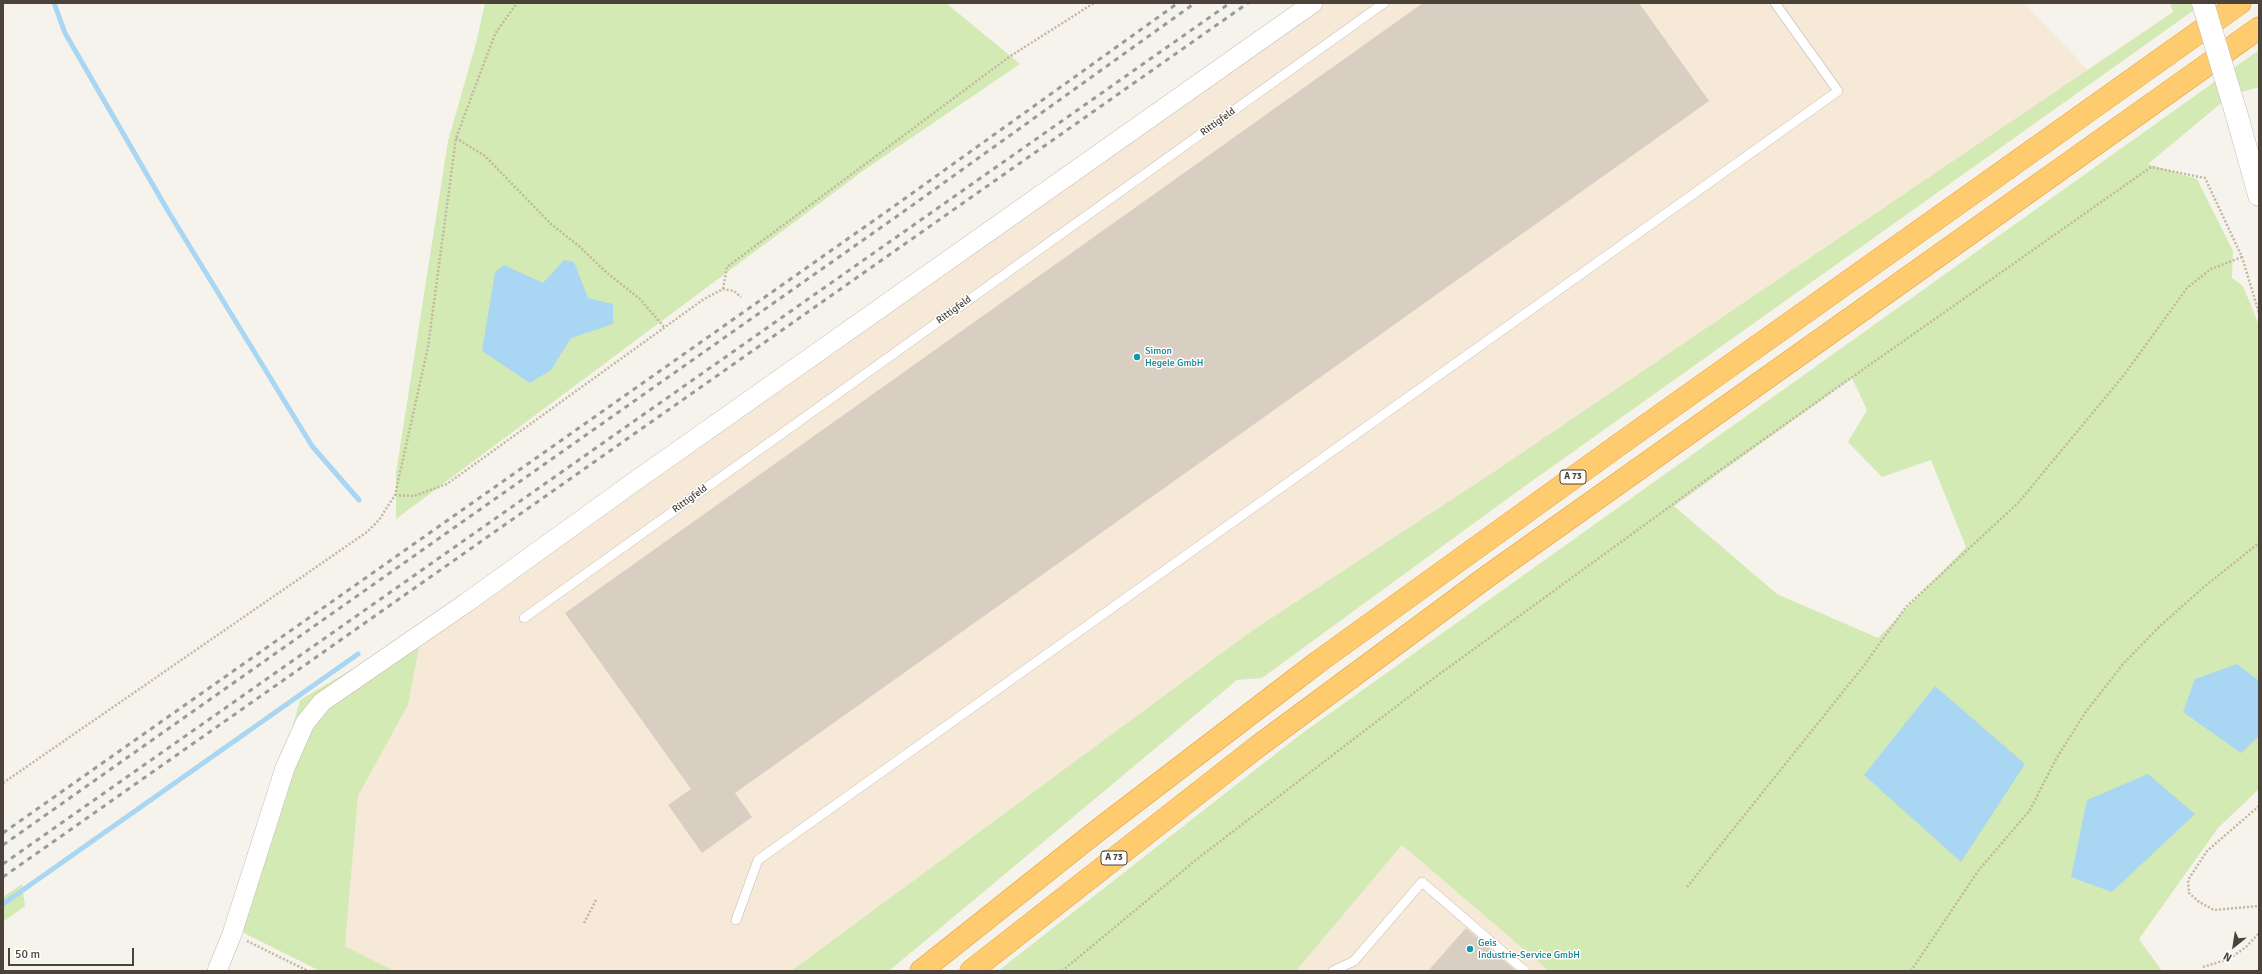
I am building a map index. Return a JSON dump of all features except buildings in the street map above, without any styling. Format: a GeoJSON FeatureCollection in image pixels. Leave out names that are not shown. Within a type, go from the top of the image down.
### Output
{"type":"FeatureCollection","features":[{"type":"Feature","properties":{"kind":"highway","name":"A 73"},"geometry":{"type":"LineString","coordinates":[[921,971],[1097,831],[1318,662],[1626,439],[2240,3]]}},
{"type":"Feature","properties":{"kind":"highway","name":"A 73"},"geometry":{"type":"LineString","coordinates":[[971,971],[1257,747],[1488,576],[2259,28]]}},
{"type":"Feature","properties":{"kind":"street"},"geometry":{"type":"LineString","coordinates":[[217,971],[232,934],[285,768],[305,723],[322,702],[466,603],[644,474],[1313,3]]}},
{"type":"Feature","properties":{"kind":"street"},"geometry":{"type":"LineString","coordinates":[[2203,3],[2259,195]]}},
{"type":"Feature","properties":{"kind":"lane","name":"Rittigfeld"},"geometry":{"type":"LineString","coordinates":[[524,618],[1384,3]]}},
{"type":"Feature","properties":{"kind":"lane"},"geometry":{"type":"LineString","coordinates":[[736,920],[758,860],[1838,91],[1775,3]]}},
{"type":"Feature","properties":{"kind":"lane"},"geometry":{"type":"LineString","coordinates":[[1333,971],[1354,961],[1422,882],[1525,971]]}},
{"type":"Feature","properties":{"kind":"path"},"geometry":{"type":"LineString","coordinates":[[3,783],[367,532],[379,520],[395,495],[428,347],[456,138],[496,34],[517,3]]}},
{"type":"Feature","properties":{"kind":"path"},"geometry":{"type":"LineString","coordinates":[[723,289],[727,267],[1009,57],[1094,3]]}},
{"type":"Feature","properties":{"kind":"path"},"geometry":{"type":"LineString","coordinates":[[456,138],[485,156],[551,224],[580,247],[607,273],[640,299],[664,327]]}},
{"type":"Feature","properties":{"kind":"path"},"geometry":{"type":"LineString","coordinates":[[1062,971],[1197,858],[1419,689],[1713,476],[2151,166],[2205,178],[2242,257],[2259,313]]}},
{"type":"Feature","properties":{"kind":"path"},"geometry":{"type":"LineString","coordinates":[[1687,887],[1847,686],[1906,607],[2018,503],[2124,375],[2188,288],[2211,269],[2242,257]]}},
{"type":"Feature","properties":{"kind":"path"},"geometry":{"type":"LineString","coordinates":[[395,495],[414,496],[447,484],[704,298],[723,289],[734,291],[741,297]]}},
{"type":"Feature","properties":{"kind":"path"},"geometry":{"type":"LineString","coordinates":[[1911,971],[1978,870],[2030,810],[2056,759],[2085,713],[2123,664],[2160,626],[2199,591],[2259,543]]}},
{"type":"Feature","properties":{"kind":"path"},"geometry":{"type":"LineString","coordinates":[[2259,806],[2207,852],[2188,880],[2189,893],[2199,902],[2214,910],[2259,906]]}},
{"type":"Feature","properties":{"kind":"path"},"geometry":{"type":"LineString","coordinates":[[584,923],[596,900]]}},
{"type":"Feature","properties":{"kind":"path"},"geometry":{"type":"LineString","coordinates":[[2203,967],[2229,959],[2246,947],[2259,933]]}},
{"type":"Feature","properties":{"kind":"path"},"geometry":{"type":"LineString","coordinates":[[232,934],[308,971]]}},
{"type":"Feature","properties":{"kind":"shaded area"},"geometry":{"type":"Polygon","coordinates":[[[1310,3],[2024,3],[2088,70],[1498,469],[1253,630],[791,971],[394,971],[345,947],[358,796],[408,705],[423,627],[1310,3]]]}},
{"type":"Feature","properties":{"kind":"shaded area"},"geometry":{"type":"Polygon","coordinates":[[[1402,845],[1549,971],[1296,971],[1402,845]]]}},
{"type":"Feature","properties":{"kind":"green space"},"geometry":{"type":"Polygon","coordinates":[[[485,3],[946,3],[1020,64],[867,168],[396,519],[396,473],[448,141],[476,43],[485,3]]]}},
{"type":"Feature","properties":{"kind":"green space"},"geometry":{"type":"Polygon","coordinates":[[[2170,3],[2204,3],[1518,491],[1262,678],[1237,680],[889,971],[791,971],[1253,630],[1498,469],[2173,12],[2170,3]]]}},
{"type":"Feature","properties":{"kind":"green space"},"geometry":{"type":"Polygon","coordinates":[[[2259,50],[2259,87],[2231,95],[2148,164],[2197,179],[2233,251],[2232,278],[2243,286],[2259,325],[2259,789],[2218,828],[2139,939],[2162,971],[1549,971],[1402,845],[1296,971],[998,971],[1301,734],[2259,50]],[[1852,378],[1674,506],[1777,594],[1878,638],[1966,547],[1931,460],[1882,477],[1848,442],[1867,410],[1852,378]]]}},
{"type":"Feature","properties":{"kind":"green space"},"geometry":{"type":"Polygon","coordinates":[[[423,627],[408,705],[358,796],[345,946],[394,971],[320,971],[236,929],[300,700],[423,627]]]}},
{"type":"Feature","properties":{"kind":"green space"},"geometry":{"type":"Polygon","coordinates":[[[22,884],[25,906],[3,922],[3,897],[22,884]]]}},
{"type":"Feature","properties":{"kind":"water"},"geometry":{"type":"Polygon","coordinates":[[[564,260],[574,262],[588,298],[613,304],[613,324],[571,338],[551,370],[530,383],[482,351],[495,272],[504,265],[543,283],[564,260]]]}},
{"type":"Feature","properties":{"kind":"water"},"geometry":{"type":"Polygon","coordinates":[[[2237,664],[2259,681],[2259,736],[2241,753],[2183,712],[2195,679],[2237,664]]]}},
{"type":"Feature","properties":{"kind":"water"},"geometry":{"type":"Polygon","coordinates":[[[1935,686],[2025,764],[1961,862],[1864,775],[1935,686]]]}},
{"type":"Feature","properties":{"kind":"water"},"geometry":{"type":"Polygon","coordinates":[[[2148,774],[2195,814],[2112,892],[2071,877],[2087,800],[2148,774]]]}},
{"type":"Feature","properties":{"kind":"waterway"},"geometry":{"type":"LineString","coordinates":[[54,3],[65,33],[168,211],[312,446],[359,500]]}},
{"type":"Feature","properties":{"kind":"waterway"},"geometry":{"type":"LineString","coordinates":[[3,904],[358,654]]}},
{"type":"Feature","properties":{"kind":"railway"},"geometry":{"type":"LineString","coordinates":[[3,833],[893,207],[1178,3]]}},
{"type":"Feature","properties":{"kind":"railway"},"geometry":{"type":"LineString","coordinates":[[3,845],[903,212],[1195,3]]}},
{"type":"Feature","properties":{"kind":"railway"},"geometry":{"type":"LineString","coordinates":[[3,864],[1230,3]]}},
{"type":"Feature","properties":{"kind":"railway"},"geometry":{"type":"LineString","coordinates":[[3,877],[1248,3]]}},
{"type":"Feature","properties":{"kind":"place","name":"Simon Hegele GmbH"},"geometry":{"type":"Point","coordinates":[1137,357]}},
{"type":"Feature","properties":{"kind":"place","name":"Geis Industrie-Service GmbH"},"geometry":{"type":"Point","coordinates":[1470,949]}}]}
